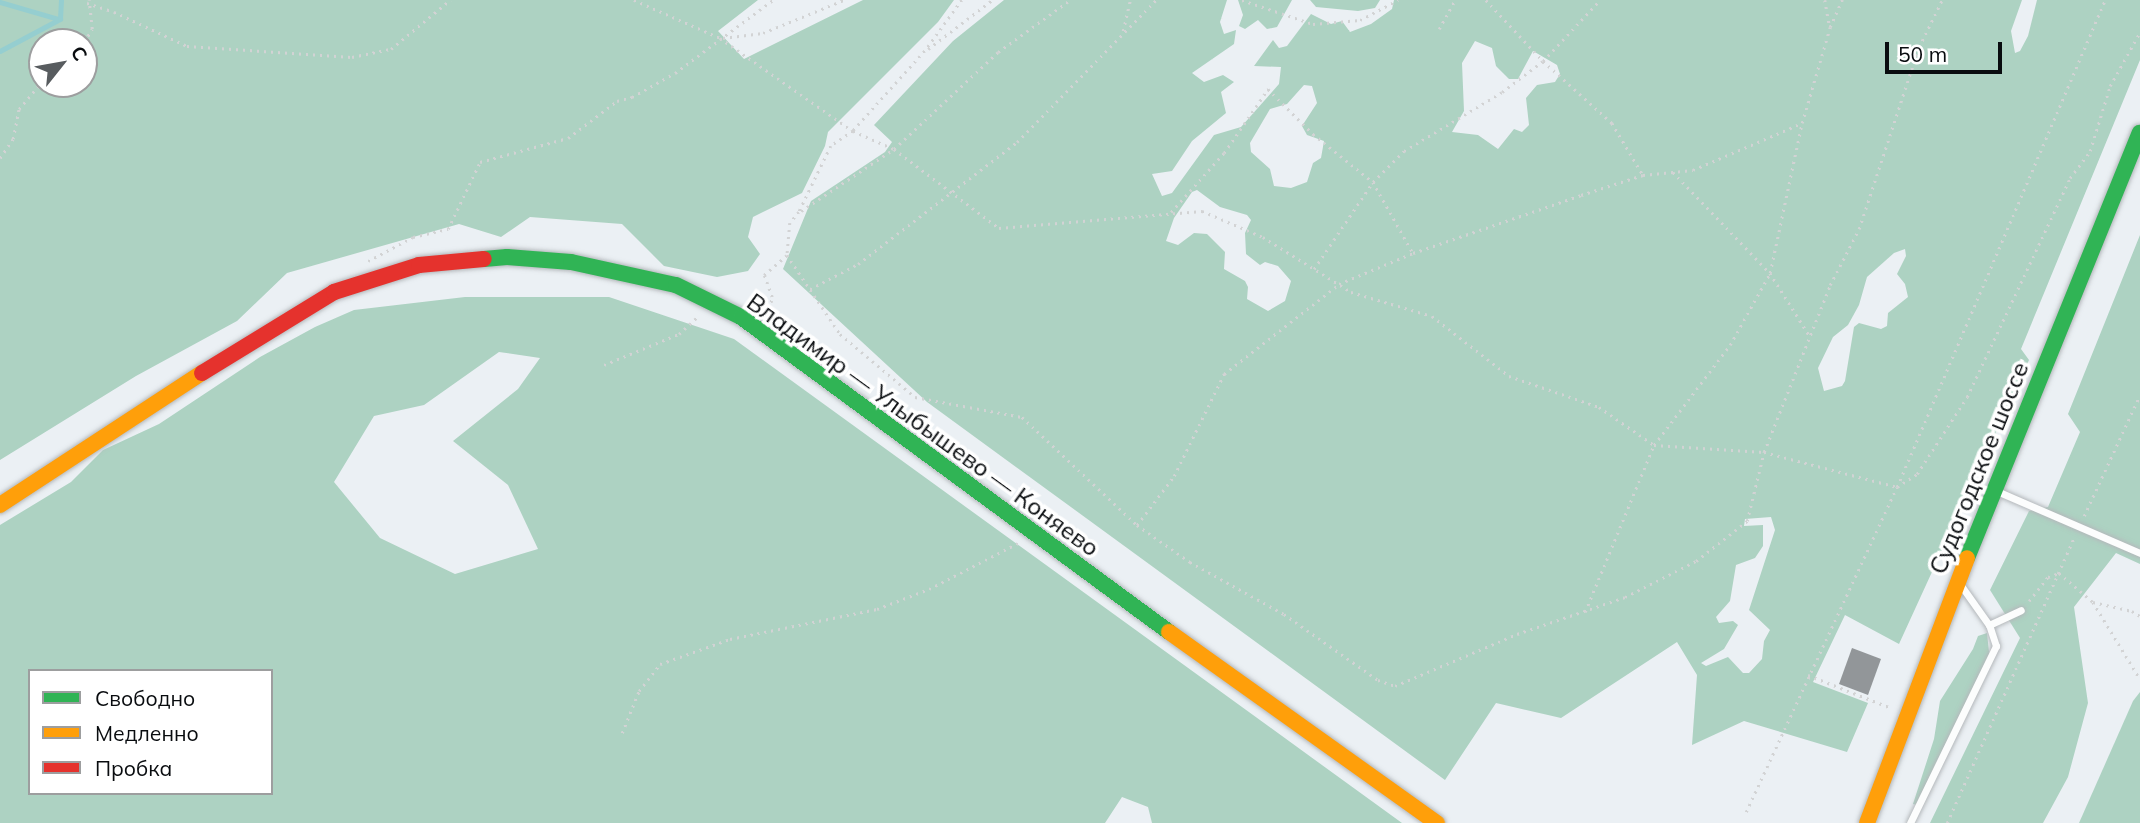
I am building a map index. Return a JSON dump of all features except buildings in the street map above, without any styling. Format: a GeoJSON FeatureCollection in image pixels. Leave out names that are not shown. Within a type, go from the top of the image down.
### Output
{"type":"FeatureCollection","features":[{"type":"Feature","properties":{"kind":"main road","name":"Судогодское шоссе"},"geometry":{"type":"LineString","coordinates":[[1867,823],[1958,581],[2140,132]]}},
{"type":"Feature","properties":{"kind":"main road","name":"Владимир — Улыбышево — Коняево"},"geometry":{"type":"LineString","coordinates":[[0,505],[277,324],[334,292],[419,265],[507,257],[570,262],[676,285],[764,334],[1037,536],[1437,823]]}},
{"type":"Feature","properties":{"kind":"lane"},"geometry":{"type":"LineString","coordinates":[[1995,490],[2140,554]]}},
{"type":"Feature","properties":{"kind":"lane"},"geometry":{"type":"LineString","coordinates":[[1910,823],[1996,646],[1989,625],[1958,581]]}},
{"type":"Feature","properties":{"kind":"lane"},"geometry":{"type":"LineString","coordinates":[[1989,625],[2021,610]]}},
{"type":"Feature","properties":{"kind":"path"},"geometry":{"type":"LineString","coordinates":[[92,28],[88,2],[187,46],[352,57],[391,49],[450,0]]}},
{"type":"Feature","properties":{"kind":"path"},"geometry":{"type":"LineString","coordinates":[[634,0],[720,38],[853,131],[894,149],[999,228],[1202,211],[1263,237],[1351,292],[1432,316],[1509,376],[1599,407],[1654,445],[1764,452],[1897,487],[1917,474],[1967,397],[2070,178],[2090,151],[2110,86],[2140,32]]}},
{"type":"Feature","properties":{"kind":"path"},"geometry":{"type":"LineString","coordinates":[[363,264],[413,237],[448,229],[480,162],[568,138],[617,101],[632,97],[675,73],[773,0]]}},
{"type":"Feature","properties":{"kind":"path"},"geometry":{"type":"LineString","coordinates":[[720,38],[763,33],[844,0]]}},
{"type":"Feature","properties":{"kind":"path"},"geometry":{"type":"LineString","coordinates":[[962,0],[925,51],[853,131],[831,146],[799,212],[790,223],[787,255],[841,334],[915,397],[1022,417],[1137,525],[1190,562],[1284,614],[1378,680],[1395,686],[1517,634],[1625,597],[1696,561],[1734,534],[1747,521],[1764,452],[1809,335],[1859,229],[1919,47],[1942,0]]}},
{"type":"Feature","properties":{"kind":"path"},"geometry":{"type":"LineString","coordinates":[[925,51],[992,0]]}},
{"type":"Feature","properties":{"kind":"path"},"geometry":{"type":"LineString","coordinates":[[799,212],[894,149],[998,52],[1070,0]]}},
{"type":"Feature","properties":{"kind":"path"},"geometry":{"type":"LineString","coordinates":[[1122,34],[1130,0]]}},
{"type":"Feature","properties":{"kind":"path"},"geometry":{"type":"LineString","coordinates":[[810,289],[858,264],[954,193],[1017,142],[1156,0]]}},
{"type":"Feature","properties":{"kind":"path"},"geometry":{"type":"LineString","coordinates":[[1242,0],[1313,24],[1360,20],[1398,0]]}},
{"type":"Feature","properties":{"kind":"path"},"geometry":{"type":"LineString","coordinates":[[1258,5],[1261,0]]}},
{"type":"Feature","properties":{"kind":"path"},"geometry":{"type":"LineString","coordinates":[[1439,29],[1455,0]]}},
{"type":"Feature","properties":{"kind":"path"},"geometry":{"type":"LineString","coordinates":[[1486,0],[1543,61],[1612,123],[1643,175]]}},
{"type":"Feature","properties":{"kind":"path"},"geometry":{"type":"LineString","coordinates":[[1314,269],[1373,182],[1404,151],[1502,92],[1543,61],[1600,0]]}},
{"type":"Feature","properties":{"kind":"path"},"geometry":{"type":"LineString","coordinates":[[1825,0],[1830,27]]}},
{"type":"Feature","properties":{"kind":"path"},"geometry":{"type":"LineString","coordinates":[[1585,612],[1654,445],[1730,345],[1770,273],[1802,123],[1830,27],[1842,0]]}},
{"type":"Feature","properties":{"kind":"path"},"geometry":{"type":"LineString","coordinates":[[1746,812],[1897,487],[2105,0]]}},
{"type":"Feature","properties":{"kind":"path"},"geometry":{"type":"LineString","coordinates":[[1170,213],[1224,153],[1268,89],[1313,134],[1373,182],[1413,253]]}},
{"type":"Feature","properties":{"kind":"path"},"geometry":{"type":"LineString","coordinates":[[0,158],[13,139],[19,109],[28,98]]}},
{"type":"Feature","properties":{"kind":"path"},"geometry":{"type":"LineString","coordinates":[[1137,525],[1174,476],[1224,374],[1339,284],[1413,253],[1643,175],[1693,170],[1802,123]]}},
{"type":"Feature","properties":{"kind":"path"},"geometry":{"type":"LineString","coordinates":[[1673,172],[1770,273],[1809,335]]}},
{"type":"Feature","properties":{"kind":"path"},"geometry":{"type":"LineString","coordinates":[[764,334],[772,297],[764,275],[787,255]]}},
{"type":"Feature","properties":{"kind":"path"},"geometry":{"type":"LineString","coordinates":[[604,365],[679,334],[712,303]]}},
{"type":"Feature","properties":{"kind":"path"},"geometry":{"type":"LineString","coordinates":[[1947,823],[2140,395]]}},
{"type":"Feature","properties":{"kind":"path"},"geometry":{"type":"LineString","coordinates":[[622,733],[639,691],[660,664],[730,639],[877,609],[929,589],[1007,547],[1037,536]]}},
{"type":"Feature","properties":{"kind":"path"},"geometry":{"type":"LineString","coordinates":[[2059,573],[2092,602],[2140,679]]}},
{"type":"Feature","properties":{"kind":"path"},"geometry":{"type":"LineString","coordinates":[[2021,610],[2048,577],[2059,573]]}},
{"type":"Feature","properties":{"kind":"path"},"geometry":{"type":"LineString","coordinates":[[2092,602],[2140,616]]}},
{"type":"Feature","properties":{"kind":"path"},"geometry":{"type":"LineString","coordinates":[[1808,675],[1907,714]]}},
{"type":"Feature","properties":{"kind":"green space"},"geometry":{"type":"Polygon","coordinates":[[[0,0],[758,0],[718,31],[744,59],[863,0],[954,0],[938,22],[828,132],[825,146],[802,193],[753,217],[748,237],[760,254],[748,271],[717,277],[664,266],[622,224],[530,217],[501,237],[459,224],[287,273],[237,321],[136,376],[0,460],[0,0]]]}},
{"type":"Feature","properties":{"kind":"green space"},"geometry":{"type":"Polygon","coordinates":[[[1004,0],[1227,0],[1220,22],[1224,34],[1236,30],[1234,44],[1192,73],[1204,82],[1223,75],[1234,82],[1221,92],[1226,113],[1192,141],[1172,171],[1152,174],[1162,196],[1172,193],[1214,135],[1241,127],[1279,84],[1281,67],[1254,66],[1273,40],[1279,48],[1287,46],[1311,14],[1331,24],[1342,21],[1350,32],[1371,24],[1392,9],[1394,0],[2022,0],[2011,31],[2015,53],[2020,51],[2028,36],[2037,0],[2140,0],[2140,60],[2021,349],[2029,360],[1899,644],[1845,615],[1813,682],[1868,703],[1847,752],[1744,721],[1692,745],[1697,675],[1677,642],[1561,718],[1496,703],[1445,780],[927,402],[783,269],[811,201],[885,152],[892,142],[874,125],[953,41],[1004,0]],[[1475,41],[1462,63],[1464,111],[1452,132],[1478,135],[1498,149],[1514,129],[1522,132],[1529,125],[1526,98],[1537,85],[1555,82],[1560,74],[1557,65],[1533,51],[1518,79],[1509,79],[1496,66],[1492,48],[1475,41]],[[1304,85],[1287,104],[1270,109],[1250,143],[1251,152],[1270,169],[1274,186],[1291,188],[1307,182],[1313,163],[1321,158],[1324,141],[1307,135],[1302,126],[1317,103],[1312,86],[1304,85]],[[1197,190],[1192,192],[1174,218],[1166,241],[1178,245],[1194,233],[1207,234],[1225,252],[1224,269],[1245,281],[1248,287],[1247,299],[1268,311],[1285,301],[1291,281],[1278,266],[1265,262],[1260,265],[1246,254],[1245,233],[1251,220],[1247,215],[1220,207],[1197,190]],[[1905,249],[1894,253],[1867,277],[1859,305],[1848,325],[1833,337],[1818,368],[1824,391],[1842,386],[1845,381],[1854,327],[1859,323],[1881,329],[1887,326],[1888,313],[1908,297],[1905,284],[1897,274],[1906,256],[1905,249]],[[1771,517],[1745,519],[1744,526],[1763,525],[1763,546],[1755,558],[1736,565],[1730,601],[1716,617],[1719,623],[1733,621],[1738,625],[1724,649],[1701,663],[1706,666],[1728,657],[1743,673],[1749,673],[1762,659],[1764,641],[1770,630],[1749,610],[1775,530],[1771,517]]]}},
{"type":"Feature","properties":{"kind":"green space"},"geometry":{"type":"Polygon","coordinates":[[[1238,0],[1292,0],[1277,27],[1267,29],[1258,20],[1245,29],[1239,26],[1243,15],[1238,0]]]}},
{"type":"Feature","properties":{"kind":"green space"},"geometry":{"type":"Polygon","coordinates":[[[1310,0],[1380,0],[1375,8],[1358,11],[1316,7],[1310,0]]]}},
{"type":"Feature","properties":{"kind":"green space"},"geometry":{"type":"Polygon","coordinates":[[[2140,235],[2140,564],[2116,553],[2074,607],[2088,703],[2068,777],[2043,823],[1930,823],[2020,638],[1990,590],[2029,511],[2048,507],[2080,432],[2068,414],[2140,235]]]}},
{"type":"Feature","properties":{"kind":"green space"},"geometry":{"type":"Polygon","coordinates":[[[465,297],[609,297],[734,339],[1402,823],[1152,823],[1148,807],[1122,797],[1105,823],[0,823],[0,525],[71,482],[103,450],[159,424],[260,357],[315,327],[354,310],[465,297]],[[499,352],[424,405],[374,416],[334,482],[380,538],[455,574],[538,549],[508,485],[453,441],[518,389],[540,358],[499,352]]]}},
{"type":"Feature","properties":{"kind":"green space"},"geometry":{"type":"Polygon","coordinates":[[[1987,633],[1990,661],[1918,805],[1913,804],[1934,739],[1940,701],[1973,649],[1978,636],[1987,633]]]}},
{"type":"Feature","properties":{"kind":"green space"},"geometry":{"type":"Polygon","coordinates":[[[2140,692],[2140,823],[2079,823],[2133,701],[2140,692]]]}},
{"type":"Feature","properties":{"kind":"waterway"},"geometry":{"type":"LineString","coordinates":[[0,51],[60,19],[61,0]]}},
{"type":"Feature","properties":{"kind":"waterway"},"geometry":{"type":"LineString","coordinates":[[0,2],[59,19]]}},
{"type":"Feature","properties":{"kind":"traffic: fast"},"geometry":{"type":"LineString","coordinates":[[1967,558],[2140,133]]}},
{"type":"Feature","properties":{"kind":"traffic: fast"},"geometry":{"type":"LineString","coordinates":[[484,259],[507,257],[571,262],[676,285],[741,317],[1169,632]]}},
{"type":"Feature","properties":{"kind":"traffic: slow"},"geometry":{"type":"LineString","coordinates":[[0,505],[202,373]]}},
{"type":"Feature","properties":{"kind":"traffic: slow"},"geometry":{"type":"LineString","coordinates":[[1867,823],[1967,558]]}},
{"type":"Feature","properties":{"kind":"traffic: slow"},"geometry":{"type":"LineString","coordinates":[[1169,632],[1437,823]]}},
{"type":"Feature","properties":{"kind":"traffic: jam"},"geometry":{"type":"LineString","coordinates":[[202,373],[334,292],[419,265],[484,259]]}}]}
